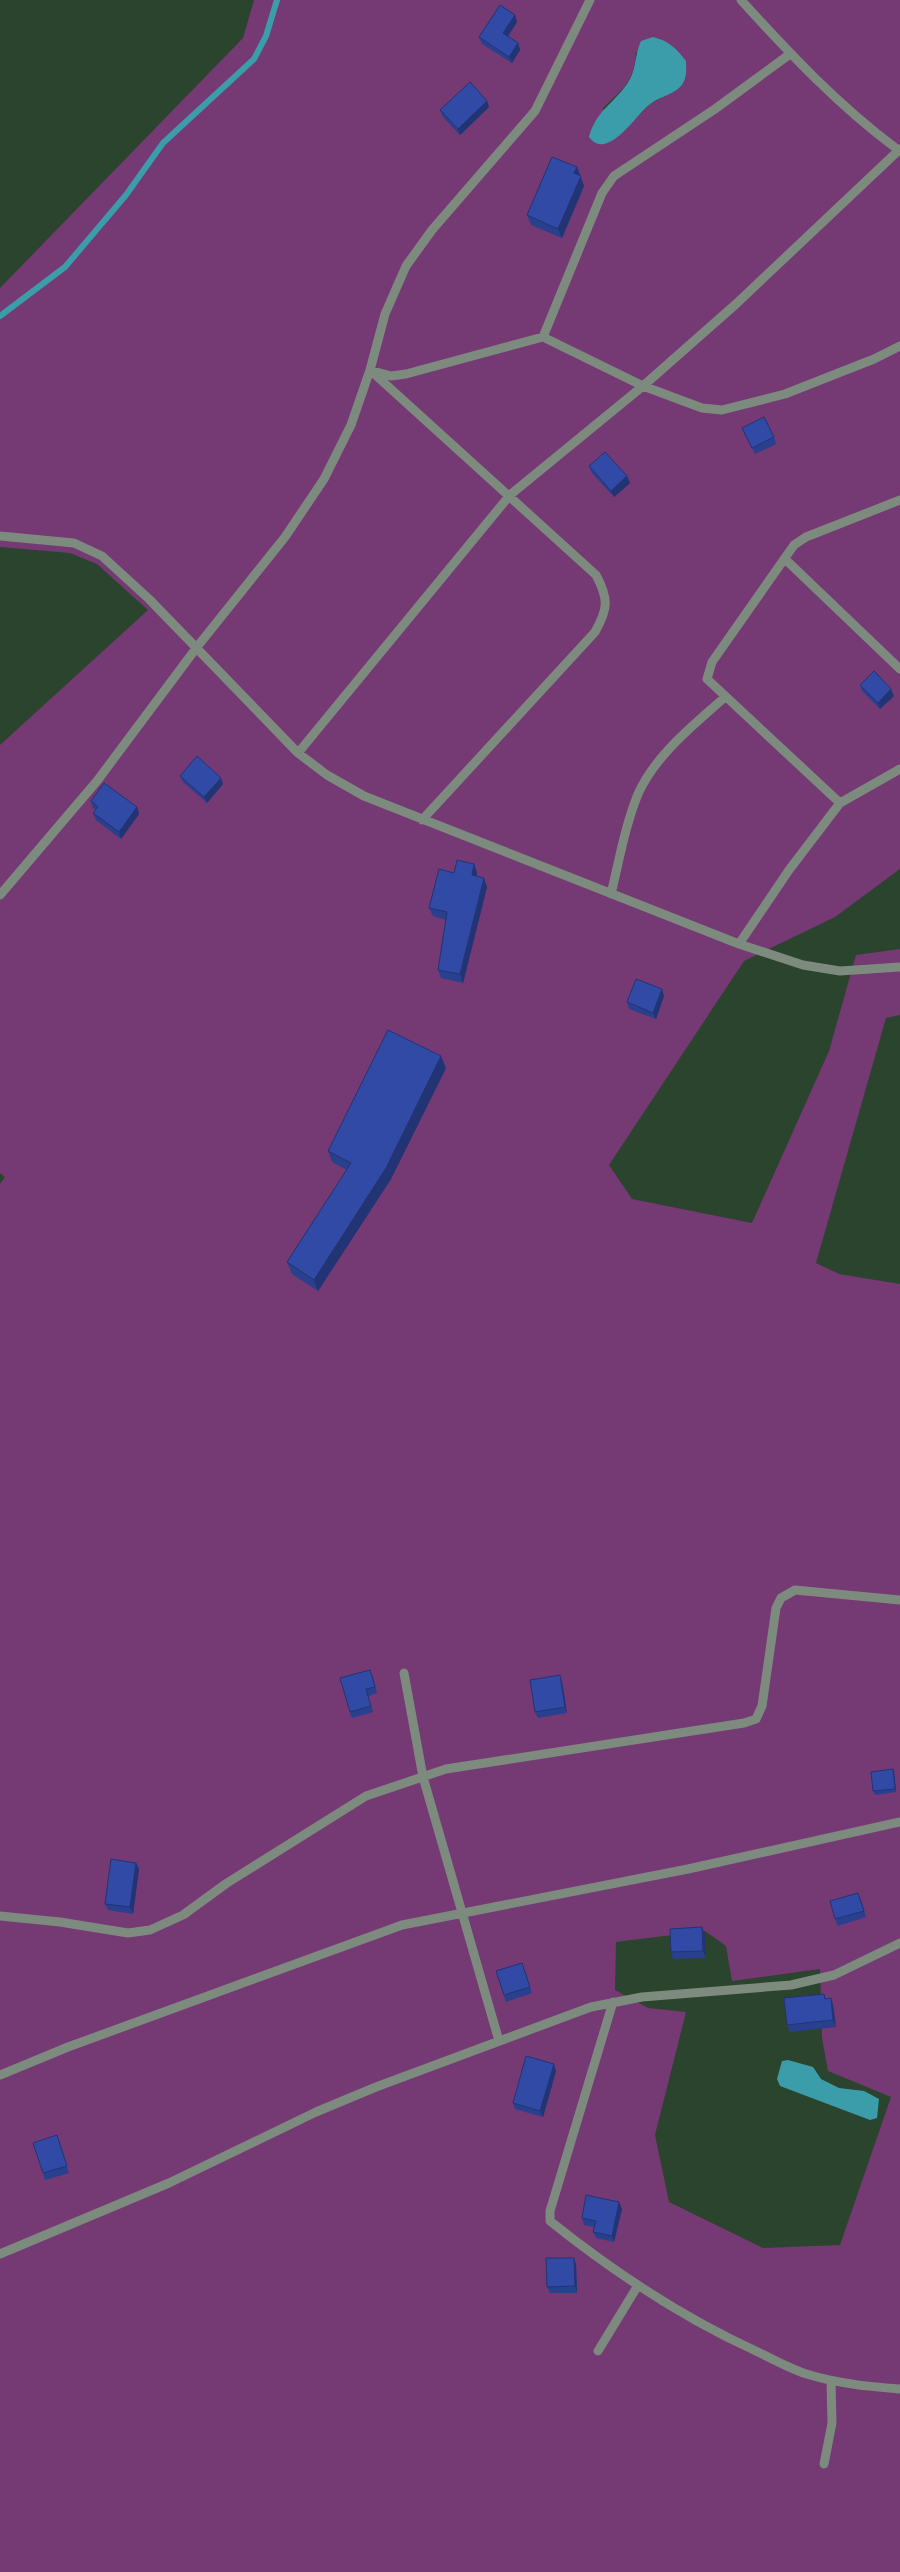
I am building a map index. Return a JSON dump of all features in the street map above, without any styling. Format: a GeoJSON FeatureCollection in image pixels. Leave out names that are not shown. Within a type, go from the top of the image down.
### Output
{"type":"FeatureCollection","features":[{"type":"Feature","properties":{"kind":"street"},"geometry":{"type":"LineString","coordinates":[[0,895],[97,781],[197,647],[285,537],[324,479],[351,425],[370,370],[385,314],[406,266],[432,230],[535,111],[590,0]]}},
{"type":"Feature","properties":{"kind":"street"},"geometry":{"type":"LineString","coordinates":[[298,753],[510,495],[643,386],[736,304],[899,149],[864,124],[790,54],[741,0]]}},
{"type":"Feature","properties":{"kind":"street"},"geometry":{"type":"LineString","coordinates":[[543,337],[602,193],[614,176],[716,109],[790,54]]}},
{"type":"Feature","properties":{"kind":"street"},"geometry":{"type":"LineString","coordinates":[[370,370],[391,376],[406,374],[543,337],[643,386],[702,408],[722,410],[785,394],[874,359],[900,346]]}},
{"type":"Feature","properties":{"kind":"street"},"geometry":{"type":"LineString","coordinates":[[370,370],[596,575],[605,590],[606,612],[594,632],[422,820]]}},
{"type":"Feature","properties":{"kind":"street"},"geometry":{"type":"LineString","coordinates":[[840,803],[707,679],[712,662],[794,545],[806,537],[900,500]]}},
{"type":"Feature","properties":{"kind":"street"},"geometry":{"type":"LineString","coordinates":[[0,536],[74,543],[102,556],[149,598],[298,753],[327,774],[364,796],[739,944],[803,966],[840,971],[900,967]]}},
{"type":"Feature","properties":{"kind":"street"},"geometry":{"type":"LineString","coordinates":[[785,559],[900,669]]}},
{"type":"Feature","properties":{"kind":"street"},"geometry":{"type":"LineString","coordinates":[[611,894],[629,818],[639,792],[655,767],[676,742],[725,697]]}},
{"type":"Feature","properties":{"kind":"street"},"geometry":{"type":"LineString","coordinates":[[739,944],[789,870],[840,803],[900,768]]}},
{"type":"Feature","properties":{"kind":"street"},"geometry":{"type":"LineString","coordinates":[[0,1916],[128,1933],[150,1930],[183,1915],[227,1883],[366,1796],[446,1769],[744,1723],[756,1719],[762,1706],[776,1608],[781,1598],[795,1590],[900,1600]]}},
{"type":"Feature","properties":{"kind":"street"},"geometry":{"type":"LineString","coordinates":[[404,1673],[423,1777],[499,2040]]}},
{"type":"Feature","properties":{"kind":"street"},"geometry":{"type":"LineString","coordinates":[[0,2075],[68,2047],[402,1925],[688,1869],[900,1822]]}},
{"type":"Feature","properties":{"kind":"street"},"geometry":{"type":"LineString","coordinates":[[0,2254],[169,2183],[316,2112],[499,2040],[591,2007],[642,1997],[790,1985],[834,1975],[900,1943]]}},
{"type":"Feature","properties":{"kind":"street"},"geometry":{"type":"LineString","coordinates":[[613,2002],[550,2212],[550,2221],[636,2286],[689,2318],[746,2347],[808,2375],[831,2381],[900,2389]]}},
{"type":"Feature","properties":{"kind":"street"},"geometry":{"type":"LineString","coordinates":[[598,2351],[636,2286]]}},
{"type":"Feature","properties":{"kind":"street"},"geometry":{"type":"LineString","coordinates":[[824,2464],[832,2423],[831,2381]]}},
{"type":"Feature","properties":{"kind":"shaded area"},"geometry":{"type":"Polygon","coordinates":[[[254,0],[900,0],[900,869],[835,917],[744,961],[609,1165],[632,1199],[752,1223],[829,1051],[856,955],[900,949],[900,1015],[886,1018],[816,1263],[839,1274],[900,1284],[900,2572],[0,2572],[0,1184],[5,1177],[0,1173],[0,745],[148,610],[97,564],[70,553],[0,547],[0,288],[243,38],[254,0]],[[636,52],[633,70],[627,84],[603,108],[616,138],[650,104],[677,89],[636,52]],[[705,1931],[616,1942],[615,1990],[648,2008],[686,2012],[655,2135],[669,2202],[763,2248],[840,2245],[891,2097],[828,2071],[822,2038],[820,1969],[732,1981],[726,1946],[705,1931]]]}},
{"type":"Feature","properties":{"kind":"water"},"geometry":{"type":"Polygon","coordinates":[[[653,37],[672,46],[686,61],[684,81],[678,89],[649,105],[621,134],[604,144],[596,143],[589,137],[592,128],[600,114],[622,91],[630,79],[641,41],[653,37]]]}},
{"type":"Feature","properties":{"kind":"water"},"geometry":{"type":"Polygon","coordinates":[[[788,2060],[813,2067],[821,2079],[839,2088],[864,2091],[879,2099],[877,2118],[870,2120],[780,2086],[777,2079],[782,2061],[788,2060]]]}},
{"type":"Feature","properties":{"kind":"building"},"geometry":{"type":"Polygon","coordinates":[[[500,5],[515,15],[503,33],[518,43],[509,57],[479,37],[500,5]]]}},
{"type":"Feature","properties":{"kind":"building"},"geometry":{"type":"Polygon","coordinates":[[[470,82],[487,101],[458,129],[440,110],[470,82]]]}},
{"type":"Feature","properties":{"kind":"building"},"geometry":{"type":"Polygon","coordinates":[[[552,157],[577,167],[574,173],[581,176],[558,229],[527,215],[552,157]]]}},
{"type":"Feature","properties":{"kind":"building"},"geometry":{"type":"Polygon","coordinates":[[[764,417],[774,437],[752,448],[742,428],[764,417]]]}},
{"type":"Feature","properties":{"kind":"building"},"geometry":{"type":"Polygon","coordinates":[[[605,452],[627,476],[611,491],[589,466],[605,452]]]}},
{"type":"Feature","properties":{"kind":"building"},"geometry":{"type":"Polygon","coordinates":[[[874,671],[891,689],[878,703],[860,685],[874,671]]]}},
{"type":"Feature","properties":{"kind":"building"},"geometry":{"type":"Polygon","coordinates":[[[197,756],[221,778],[204,797],[180,776],[197,756]]]}},
{"type":"Feature","properties":{"kind":"building"},"geometry":{"type":"Polygon","coordinates":[[[104,783],[137,807],[119,832],[93,813],[98,807],[91,801],[104,783]]]}},
{"type":"Feature","properties":{"kind":"building"},"geometry":{"type":"Polygon","coordinates":[[[457,860],[474,864],[472,875],[484,878],[460,974],[438,970],[447,912],[429,908],[439,869],[454,873],[457,860]]]}},
{"type":"Feature","properties":{"kind":"building"},"geometry":{"type":"Polygon","coordinates":[[[636,979],[662,989],[653,1013],[627,1002],[636,979]]]}},
{"type":"Feature","properties":{"kind":"building"},"geometry":{"type":"Polygon","coordinates":[[[388,1030],[441,1056],[386,1168],[314,1280],[287,1262],[351,1163],[328,1151],[388,1030]]]}},
{"type":"Feature","properties":{"kind":"building"},"geometry":{"type":"Polygon","coordinates":[[[370,1670],[375,1687],[366,1689],[371,1706],[350,1712],[340,1678],[370,1670]]]}},
{"type":"Feature","properties":{"kind":"building"},"geometry":{"type":"Polygon","coordinates":[[[560,1675],[565,1707],[535,1712],[530,1680],[560,1675]]]}},
{"type":"Feature","properties":{"kind":"building"},"geometry":{"type":"Polygon","coordinates":[[[893,1769],[895,1789],[873,1791],[871,1772],[893,1769]]]}},
{"type":"Feature","properties":{"kind":"building"},"geometry":{"type":"Polygon","coordinates":[[[111,1859],[136,1863],[130,1907],[105,1904],[111,1859]]]}},
{"type":"Feature","properties":{"kind":"building"},"geometry":{"type":"Polygon","coordinates":[[[858,1893],[864,1911],[835,1919],[830,1901],[858,1893]]]}},
{"type":"Feature","properties":{"kind":"building"},"geometry":{"type":"Polygon","coordinates":[[[702,1927],[703,1951],[671,1952],[670,1929],[702,1927]]]}},
{"type":"Feature","properties":{"kind":"building"},"geometry":{"type":"Polygon","coordinates":[[[522,1963],[530,1987],[504,1995],[496,1971],[522,1963]]]}},
{"type":"Feature","properties":{"kind":"building"},"geometry":{"type":"Polygon","coordinates":[[[824,1994],[825,1999],[831,1998],[833,2020],[787,2025],[784,1998],[824,1994]]]}},
{"type":"Feature","properties":{"kind":"building"},"geometry":{"type":"Polygon","coordinates":[[[526,2056],[554,2064],[540,2111],[513,2103],[526,2056]]]}},
{"type":"Feature","properties":{"kind":"building"},"geometry":{"type":"Polygon","coordinates":[[[57,2135],[67,2166],[43,2173],[33,2143],[57,2135]]]}},
{"type":"Feature","properties":{"kind":"building"},"geometry":{"type":"Polygon","coordinates":[[[586,2195],[619,2202],[612,2236],[593,2232],[596,2221],[582,2218],[586,2195]]]}},
{"type":"Feature","properties":{"kind":"building"},"geometry":{"type":"Polygon","coordinates":[[[546,2258],[574,2258],[575,2286],[547,2287],[546,2258]]]}},
{"type":"Feature","properties":{"kind":"waterway"},"geometry":{"type":"LineString","coordinates":[[0,316],[65,267],[126,195],[163,143],[254,59],[266,36],[277,0]]}}]}
